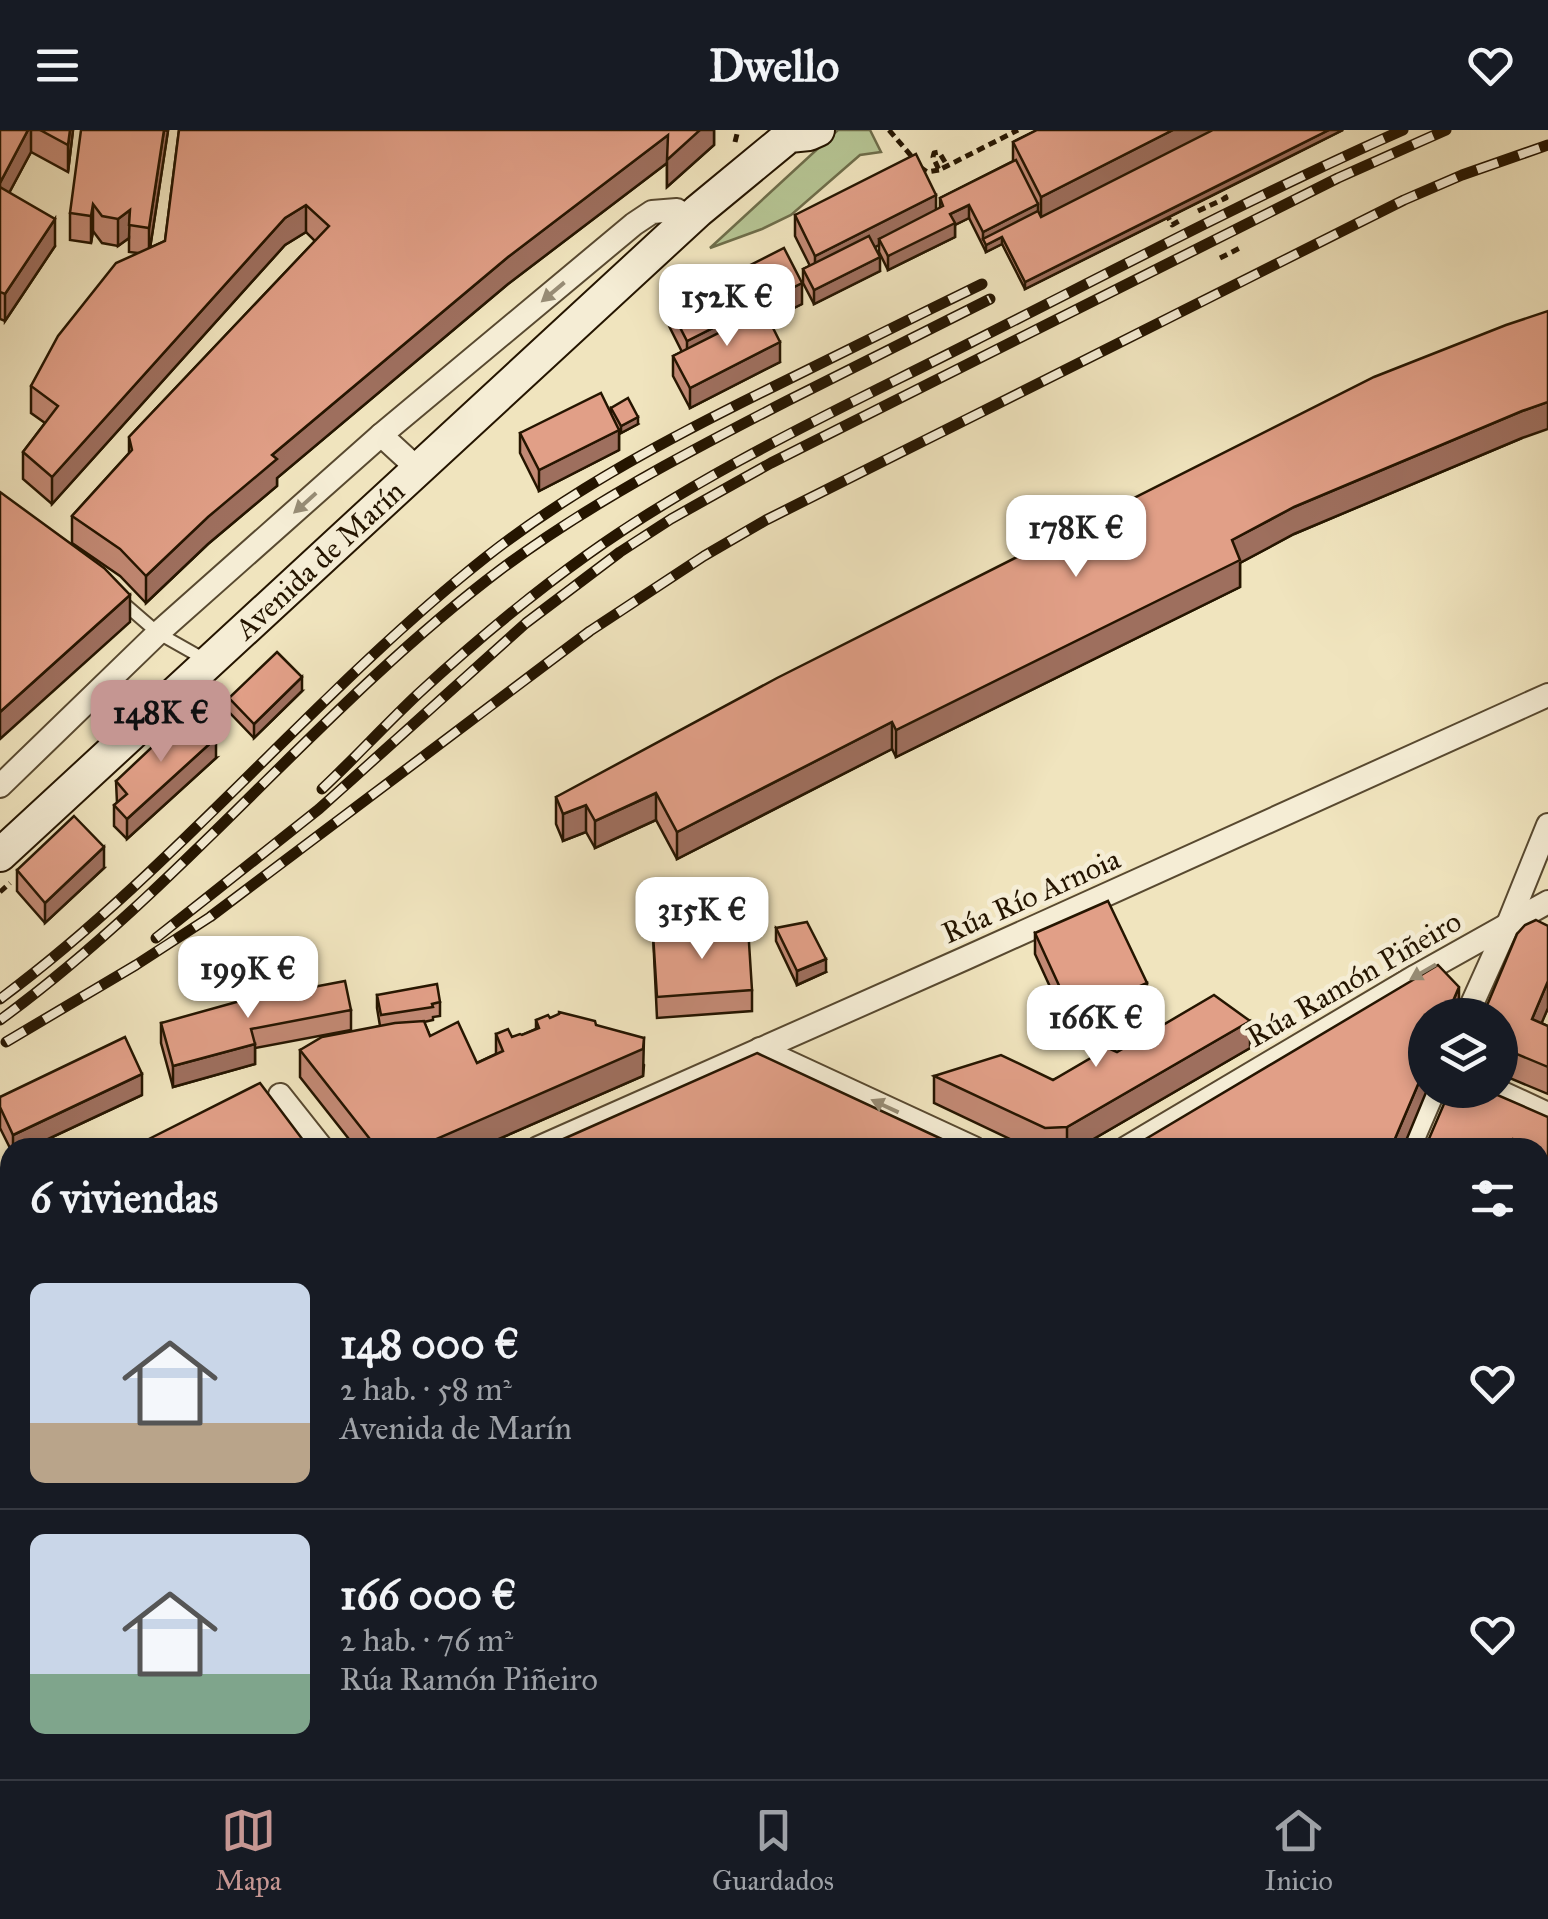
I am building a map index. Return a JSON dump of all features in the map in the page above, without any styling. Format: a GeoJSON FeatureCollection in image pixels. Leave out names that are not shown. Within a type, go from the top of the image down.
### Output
{"type":"FeatureCollection","features":[{"type":"Feature","properties":{"kind":"main road"},"geometry":{"type":"LineString","coordinates":[[696,214],[756,146],[786,132]]}},
{"type":"Feature","properties":{"kind":"main road","name":"Avenida de Marín"},"geometry":{"type":"LineString","coordinates":[[0,856],[696,214]]}},
{"type":"Feature","properties":{"kind":"street","name":"Avenida de Marín"},"geometry":{"type":"LineString","coordinates":[[0,786],[158,633],[381,436],[596,256],[652,212],[677,210],[696,214]]}},
{"type":"Feature","properties":{"kind":"street"},"geometry":{"type":"LineString","coordinates":[[596,256],[622,282]]}},
{"type":"Feature","properties":{"kind":"street","name":"Avenida de Marín"},"geometry":{"type":"LineString","coordinates":[[381,436],[418,469]]}},
{"type":"Feature","properties":{"kind":"street","name":"Rúa Río Arnoia"},"geometry":{"type":"LineString","coordinates":[[560,1138],[1548,695]]}},
{"type":"Feature","properties":{"kind":"street"},"geometry":{"type":"LineString","coordinates":[[1475,998],[1548,825]]}},
{"type":"Feature","properties":{"kind":"street","name":"Rúa Ramón Piñeiro"},"geometry":{"type":"LineString","coordinates":[[1143,1138],[1548,902]]}},
{"type":"Feature","properties":{"kind":"street"},"geometry":{"type":"LineString","coordinates":[[1508,924],[1538,930]]}},
{"type":"Feature","properties":{"kind":"street"},"geometry":{"type":"LineString","coordinates":[[760,1049],[952,1138]]}},
{"type":"Feature","properties":{"kind":"street"},"geometry":{"type":"LineString","coordinates":[[280,1094],[314,1138]]}},
{"type":"Feature","properties":{"kind":"street"},"geometry":{"type":"LineString","coordinates":[[1518,1100],[1548,1114]]}},
{"type":"Feature","properties":{"kind":"street"},"geometry":{"type":"LineString","coordinates":[[1413,1138],[1426,1108]]}},
{"type":"Feature","properties":{"kind":"lane"},"geometry":{"type":"LineString","coordinates":[[116,597],[158,633],[209,662]]}},
{"type":"Feature","properties":{"kind":"path"},"geometry":{"type":"LineString","coordinates":[[889,130],[923,170],[932,173],[1018,130]]}},
{"type":"Feature","properties":{"kind":"path"},"geometry":{"type":"LineString","coordinates":[[939,170],[935,151],[945,162]]}},
{"type":"Feature","properties":{"kind":"path"},"geometry":{"type":"LineString","coordinates":[[1198,212],[1226,198],[1219,184]]}},
{"type":"Feature","properties":{"kind":"path"},"geometry":{"type":"LineString","coordinates":[[1164,210],[1172,225],[1179,221]]}},
{"type":"Feature","properties":{"kind":"path"},"geometry":{"type":"LineString","coordinates":[[1220,258],[1242,247]]}},
{"type":"Feature","properties":{"kind":"green space"},"geometry":{"type":"Polygon","coordinates":[[[838,130],[870,130],[881,152],[860,155],[791,215],[710,248],[838,130]]]}},
{"type":"Feature","properties":{"kind":"building"},"geometry":{"type":"Polygon","coordinates":[[[0,130],[28,130],[0,183],[0,130]]]}},
{"type":"Feature","properties":{"kind":"building"},"geometry":{"type":"Polygon","coordinates":[[[40,130],[70,130],[68,145],[40,130]]]}},
{"type":"Feature","properties":{"kind":"building"},"geometry":{"type":"Polygon","coordinates":[[[81,130],[164,130],[149,228],[129,225],[130,210],[118,219],[102,216],[93,204],[91,216],[70,213],[81,130]]]}},
{"type":"Feature","properties":{"kind":"building"},"geometry":{"type":"Polygon","coordinates":[[[179,130],[700,130],[667,160],[668,135],[508,257],[272,455],[277,459],[146,576],[120,549],[72,516],[132,450],[129,437],[329,226],[306,205],[285,218],[52,477],[23,452],[58,406],[31,386],[58,336],[116,263],[165,241],[179,130]]]}},
{"type":"Feature","properties":{"kind":"building"},"geometry":{"type":"Polygon","coordinates":[[[1037,130],[1173,130],[1041,197],[1013,142],[1037,130]]]}},
{"type":"Feature","properties":{"kind":"building"},"geometry":{"type":"Polygon","coordinates":[[[1213,130],[1329,130],[1025,282],[1002,237],[986,245],[983,239],[1038,211],[1041,217],[1213,130]]]}},
{"type":"Feature","properties":{"kind":"building"},"geometry":{"type":"Polygon","coordinates":[[[916,154],[936,195],[815,256],[795,215],[916,154]]]}},
{"type":"Feature","properties":{"kind":"building"},"geometry":{"type":"Polygon","coordinates":[[[1016,160],[1038,204],[983,232],[969,205],[950,214],[955,223],[888,256],[879,239],[943,206],[940,198],[1016,160]]]}},
{"type":"Feature","properties":{"kind":"building"},"geometry":{"type":"Polygon","coordinates":[[[0,187],[55,219],[5,294],[0,292],[0,187]]]}},
{"type":"Feature","properties":{"kind":"building"},"geometry":{"type":"Polygon","coordinates":[[[869,236],[880,257],[814,290],[803,269],[869,236]]]}},
{"type":"Feature","properties":{"kind":"building"},"geometry":{"type":"Polygon","coordinates":[[[784,248],[802,283],[687,341],[669,306],[784,248]]]}},
{"type":"Feature","properties":{"kind":"building"},"geometry":{"type":"Polygon","coordinates":[[[764,310],[780,342],[690,388],[673,356],[764,310]]]}},
{"type":"Feature","properties":{"kind":"building"},"geometry":{"type":"Polygon","coordinates":[[[1548,311],[1548,402],[1294,507],[1232,540],[1240,560],[896,730],[892,722],[677,832],[656,793],[595,821],[586,805],[563,814],[556,797],[777,678],[1374,377],[1548,311]]]}},
{"type":"Feature","properties":{"kind":"building"},"geometry":{"type":"Polygon","coordinates":[[[601,393],[619,430],[539,470],[520,433],[601,393]]]}},
{"type":"Feature","properties":{"kind":"building"},"geometry":{"type":"Polygon","coordinates":[[[628,398],[638,417],[621,426],[611,408],[628,398]]]}},
{"type":"Feature","properties":{"kind":"building"},"geometry":{"type":"Polygon","coordinates":[[[0,492],[104,568],[130,595],[0,712],[0,492]]]}},
{"type":"Feature","properties":{"kind":"building"},"geometry":{"type":"Polygon","coordinates":[[[277,652],[302,677],[254,724],[229,698],[277,652]]]}},
{"type":"Feature","properties":{"kind":"building"},"geometry":{"type":"Polygon","coordinates":[[[184,717],[198,732],[204,724],[216,738],[127,819],[114,805],[127,794],[116,781],[184,717]]]}},
{"type":"Feature","properties":{"kind":"building"},"geometry":{"type":"Polygon","coordinates":[[[74,816],[104,847],[45,903],[17,870],[74,816]]]}},
{"type":"Feature","properties":{"kind":"building"},"geometry":{"type":"Polygon","coordinates":[[[1108,901],[1147,983],[1073,1016],[1035,933],[1108,901]]]}},
{"type":"Feature","properties":{"kind":"building"},"geometry":{"type":"Polygon","coordinates":[[[1536,920],[1548,926],[1548,981],[1532,1019],[1548,1026],[1548,1067],[1518,1054],[1518,998],[1490,998],[1517,934],[1536,920]]]}},
{"type":"Feature","properties":{"kind":"building"},"geometry":{"type":"Polygon","coordinates":[[[807,922],[826,959],[797,971],[776,928],[807,922]]]}},
{"type":"Feature","properties":{"kind":"building"},"geometry":{"type":"Polygon","coordinates":[[[748,927],[752,990],[657,997],[653,934],[748,927]]]}},
{"type":"Feature","properties":{"kind":"building"},"geometry":{"type":"Polygon","coordinates":[[[1438,965],[1459,987],[1454,998],[1408,998],[1408,1108],[1395,1138],[1147,1138],[1438,965]]]}},
{"type":"Feature","properties":{"kind":"building"},"geometry":{"type":"Polygon","coordinates":[[[345,981],[351,1010],[251,1029],[255,1044],[173,1066],[161,1023],[240,1001],[345,981]]]}},
{"type":"Feature","properties":{"kind":"building"},"geometry":{"type":"Polygon","coordinates":[[[437,984],[440,1002],[432,1004],[433,1007],[381,1015],[377,995],[437,984]]]}},
{"type":"Feature","properties":{"kind":"building"},"geometry":{"type":"Polygon","coordinates":[[[1214,995],[1250,1021],[1067,1127],[1045,1128],[934,1076],[1001,1055],[1053,1080],[1108,1048],[1117,1052],[1214,995]]]}},
{"type":"Feature","properties":{"kind":"building"},"geometry":{"type":"Polygon","coordinates":[[[559,1014],[595,1021],[596,1025],[644,1038],[643,1049],[439,1138],[369,1138],[300,1050],[322,1037],[395,1023],[424,1021],[430,1036],[458,1022],[477,1063],[503,1051],[496,1034],[508,1029],[512,1037],[522,1035],[539,1028],[536,1020],[559,1014]]]}},
{"type":"Feature","properties":{"kind":"building"},"geometry":{"type":"Polygon","coordinates":[[[125,1037],[142,1074],[13,1135],[0,1107],[0,1097],[125,1037]]]}},
{"type":"Feature","properties":{"kind":"building"},"geometry":{"type":"Polygon","coordinates":[[[757,1053],[940,1138],[566,1138],[757,1053]]]}},
{"type":"Feature","properties":{"kind":"building"},"geometry":{"type":"Polygon","coordinates":[[[260,1083],[301,1138],[151,1138],[260,1083]]]}},
{"type":"Feature","properties":{"kind":"building"},"geometry":{"type":"Polygon","coordinates":[[[1518,1104],[1548,1117],[1548,1138],[1429,1138],[1442,1108],[1518,1108],[1518,1104]]]}},
{"type":"Feature","properties":{"kind":"railway"},"geometry":{"type":"LineString","coordinates":[[322,789],[418,694],[543,587],[679,495],[823,417],[1185,234],[1403,130]]}},
{"type":"Feature","properties":{"kind":"railway"},"geometry":{"type":"LineString","coordinates":[[156,938],[319,809],[526,623],[671,519],[771,463],[1338,178],[1446,130]]}},
{"type":"Feature","properties":{"kind":"railway"},"geometry":{"type":"LineString","coordinates":[[6,1042],[210,917],[590,631],[704,556],[766,520],[1404,200],[1548,145]]}},
{"type":"Feature","properties":{"kind":"railway"},"geometry":{"type":"LineString","coordinates":[[0,999],[126,894],[423,610],[520,532],[665,442],[982,284]]}},
{"type":"Feature","properties":{"kind":"railway"},"geometry":{"type":"LineString","coordinates":[[0,1020],[130,913],[372,679],[500,570],[569,522],[676,459],[990,299]]}}]}
